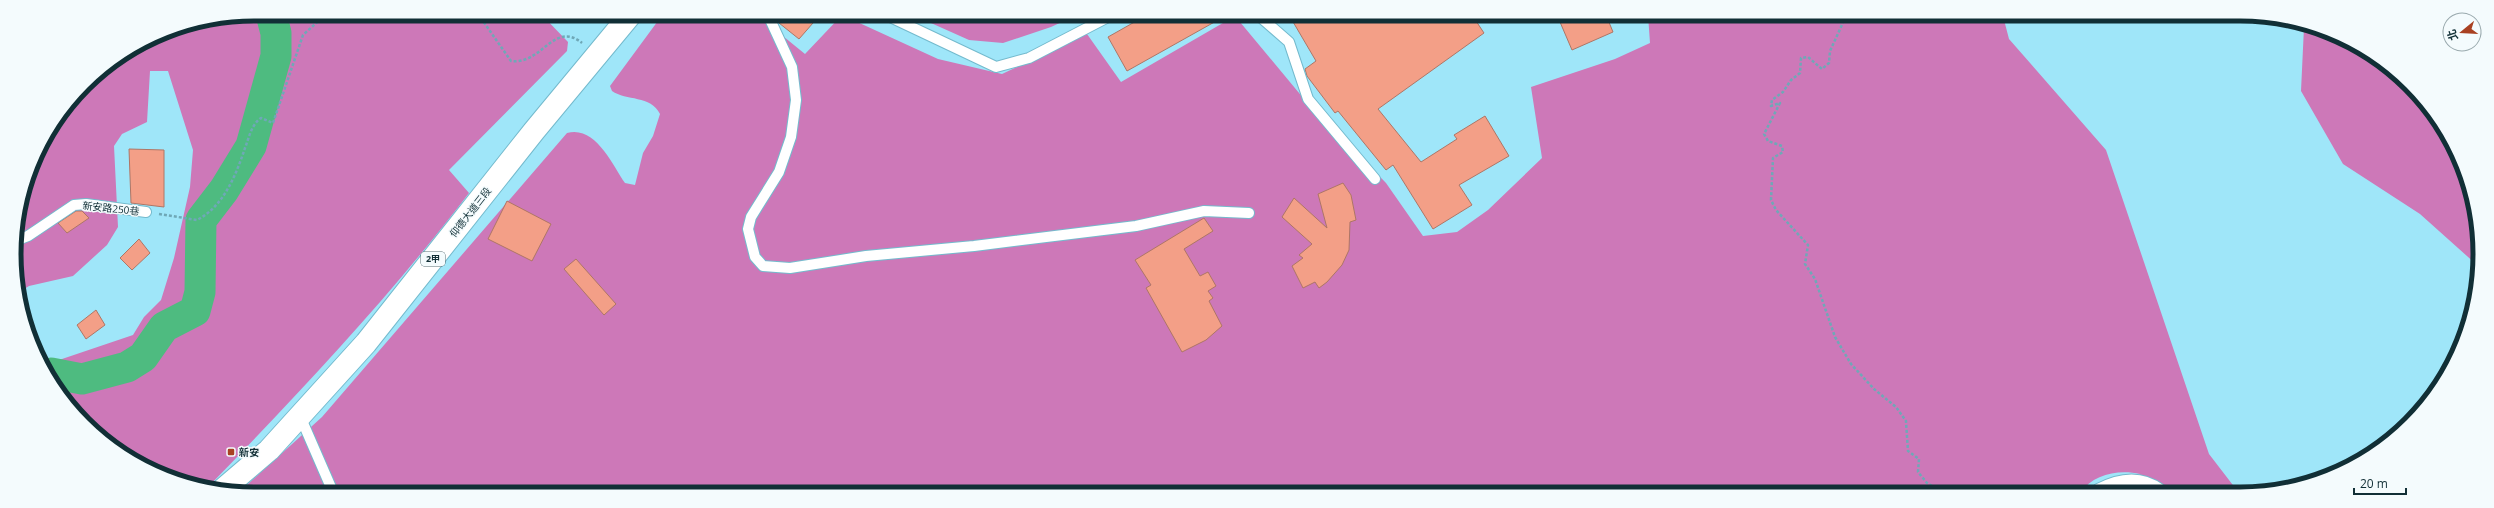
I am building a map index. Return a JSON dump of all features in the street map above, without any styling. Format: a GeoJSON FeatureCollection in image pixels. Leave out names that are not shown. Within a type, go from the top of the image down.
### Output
{"type":"FeatureCollection","features":[{"type":"Feature","properties":{"kind":"main road","name":"仰德大道三段"},"geometry":{"type":"LineString","coordinates":[[227,485],[269,450],[366,343],[625,21]]}},
{"type":"Feature","properties":{"kind":"street"},"geometry":{"type":"LineString","coordinates":[[2113,487],[2120,484],[2136,483],[2145,487]]}},
{"type":"Feature","properties":{"kind":"lane"},"geometry":{"type":"LineString","coordinates":[[771,21],[792,67],[796,100],[791,137],[779,172],[751,217],[748,229],[755,257],[763,266],[790,268],[866,256],[974,246],[1136,226],[1204,211],[1249,212]]}},
{"type":"Feature","properties":{"kind":"lane"},"geometry":{"type":"LineString","coordinates":[[899,21],[996,67],[1029,58],[1100,21]]}},
{"type":"Feature","properties":{"kind":"lane"},"geometry":{"type":"LineString","coordinates":[[1265,21],[1289,42],[1308,99],[1375,179]]}},
{"type":"Feature","properties":{"kind":"lane","name":"新安路250巷"},"geometry":{"type":"LineString","coordinates":[[21,239],[28,236],[74,205],[86,204],[146,212]]}},
{"type":"Feature","properties":{"kind":"lane"},"geometry":{"type":"LineString","coordinates":[[300,416],[331,487]]}},
{"type":"Feature","properties":{"kind":"path"},"geometry":{"type":"LineString","coordinates":[[146,212],[197,220],[214,207],[232,184],[252,127],[261,118],[273,123],[304,35],[319,21]]}},
{"type":"Feature","properties":{"kind":"path"},"geometry":{"type":"LineString","coordinates":[[483,21],[511,61],[520,62],[527,60],[563,35],[573,35],[597,55]]}},
{"type":"Feature","properties":{"kind":"path"},"geometry":{"type":"LineString","coordinates":[[1844,21],[1830,51],[1829,63],[1822,69],[1808,57],[1801,58],[1800,73],[1790,80],[1783,92],[1772,100],[1771,106],[1780,103],[1764,134],[1768,141],[1782,146],[1783,152],[1773,158],[1771,200],[1776,210],[1808,245],[1805,264],[1815,279],[1835,337],[1862,377],[1896,407],[1900,415],[1906,421],[1908,451],[1919,459],[1918,472],[1927,483],[1933,487]]}},
{"type":"Feature","properties":{"kind":"shaded area"},"geometry":{"type":"Polygon","coordinates":[[[239,21],[548,21],[568,42],[567,51],[449,170],[469,193],[439,232],[343,344],[212,483],[179,475],[151,463],[137,456],[112,439],[89,419],[69,396],[47,361],[62,359],[133,335],[144,317],[161,300],[174,258],[190,187],[193,150],[168,71],[150,71],[147,122],[122,134],[114,146],[118,227],[107,245],[73,276],[29,286],[24,289],[21,269],[21,239],[25,209],[33,179],[52,137],[69,112],[89,89],[112,69],[137,52],[151,45],[179,33],[209,25],[239,21]]]}},
{"type":"Feature","properties":{"kind":"shaded area"},"geometry":{"type":"Polygon","coordinates":[[[658,21],[764,21],[805,54],[836,21],[855,21],[938,59],[1002,74],[1087,34],[1121,82],[1226,21],[1239,21],[1304,99],[1386,183],[1423,236],[1457,232],[1488,210],[1542,158],[1531,87],[1615,59],[1650,43],[1648,21],[2004,21],[2009,39],[2106,150],[2209,454],[2234,487],[2128,487],[2131,486],[2140,474],[2124,472],[2107,474],[2099,477],[2085,487],[245,487],[322,417],[567,133],[577,132],[594,140],[602,148],[625,183],[635,185],[643,153],[653,136],[660,114],[651,104],[618,94],[612,91],[610,86],[658,21]]]}},
{"type":"Feature","properties":{"kind":"shaded area"},"geometry":{"type":"Polygon","coordinates":[[[926,21],[1064,21],[1051,27],[1003,43],[969,40],[926,21]]]}},
{"type":"Feature","properties":{"kind":"shaded area"},"geometry":{"type":"Polygon","coordinates":[[[2304,30],[2315,33],[2356,52],[2382,69],[2405,89],[2434,125],[2449,151],[2461,179],[2469,209],[2473,239],[2473,261],[2420,214],[2343,164],[2301,91],[2304,30]]]}},
{"type":"Feature","properties":{"kind":"building"},"geometry":{"type":"Polygon","coordinates":[[[778,21],[815,21],[799,39],[778,21]]]}},
{"type":"Feature","properties":{"kind":"building"},"geometry":{"type":"Polygon","coordinates":[[[1136,21],[1216,21],[1127,71],[1108,37],[1136,21]]]}},
{"type":"Feature","properties":{"kind":"building"},"geometry":{"type":"Polygon","coordinates":[[[1293,21],[1476,21],[1484,33],[1378,109],[1421,162],[1457,139],[1454,135],[1485,116],[1509,156],[1459,185],[1472,205],[1433,229],[1393,165],[1386,170],[1338,111],[1335,113],[1307,76],[1305,69],[1316,61],[1293,21]]]}},
{"type":"Feature","properties":{"kind":"building"},"geometry":{"type":"Polygon","coordinates":[[[1560,21],[1608,21],[1613,32],[1572,50],[1560,21]]]}},
{"type":"Feature","properties":{"kind":"building"},"geometry":{"type":"Polygon","coordinates":[[[129,149],[164,150],[164,207],[131,203],[129,149]]]}},
{"type":"Feature","properties":{"kind":"building"},"geometry":{"type":"Polygon","coordinates":[[[1343,183],[1351,195],[1356,220],[1350,222],[1349,250],[1342,265],[1327,282],[1319,288],[1315,282],[1303,288],[1292,266],[1303,258],[1299,255],[1312,244],[1282,217],[1294,198],[1327,228],[1318,194],[1343,183]]]}},
{"type":"Feature","properties":{"kind":"building"},"geometry":{"type":"Polygon","coordinates":[[[507,201],[551,224],[532,261],[488,239],[507,201]]]}},
{"type":"Feature","properties":{"kind":"building"},"geometry":{"type":"Polygon","coordinates":[[[76,211],[82,211],[89,218],[67,233],[58,223],[76,211]]]}},
{"type":"Feature","properties":{"kind":"building"},"geometry":{"type":"Polygon","coordinates":[[[1204,218],[1213,231],[1184,249],[1200,276],[1208,272],[1216,286],[1208,291],[1213,298],[1209,301],[1222,326],[1206,340],[1182,352],[1146,288],[1151,285],[1135,260],[1204,218]]]}},
{"type":"Feature","properties":{"kind":"building"},"geometry":{"type":"Polygon","coordinates":[[[139,239],[150,253],[132,270],[120,258],[139,239]]]}},
{"type":"Feature","properties":{"kind":"building"},"geometry":{"type":"Polygon","coordinates":[[[576,259],[616,304],[604,315],[564,269],[576,259]]]}},
{"type":"Feature","properties":{"kind":"building"},"geometry":{"type":"Polygon","coordinates":[[[96,310],[105,325],[86,339],[77,325],[96,310]]]}},
{"type":"Feature","properties":{"kind":"waterway"},"geometry":{"type":"LineString","coordinates":[[54,374],[82,379],[127,367],[143,357],[164,327],[195,311],[200,292],[201,220],[224,190],[251,146],[276,56],[276,33],[273,21]]}},
{"type":"Feature","properties":{"kind":"place","name":"新安"},"geometry":{"type":"Point","coordinates":[231,452]}}]}
